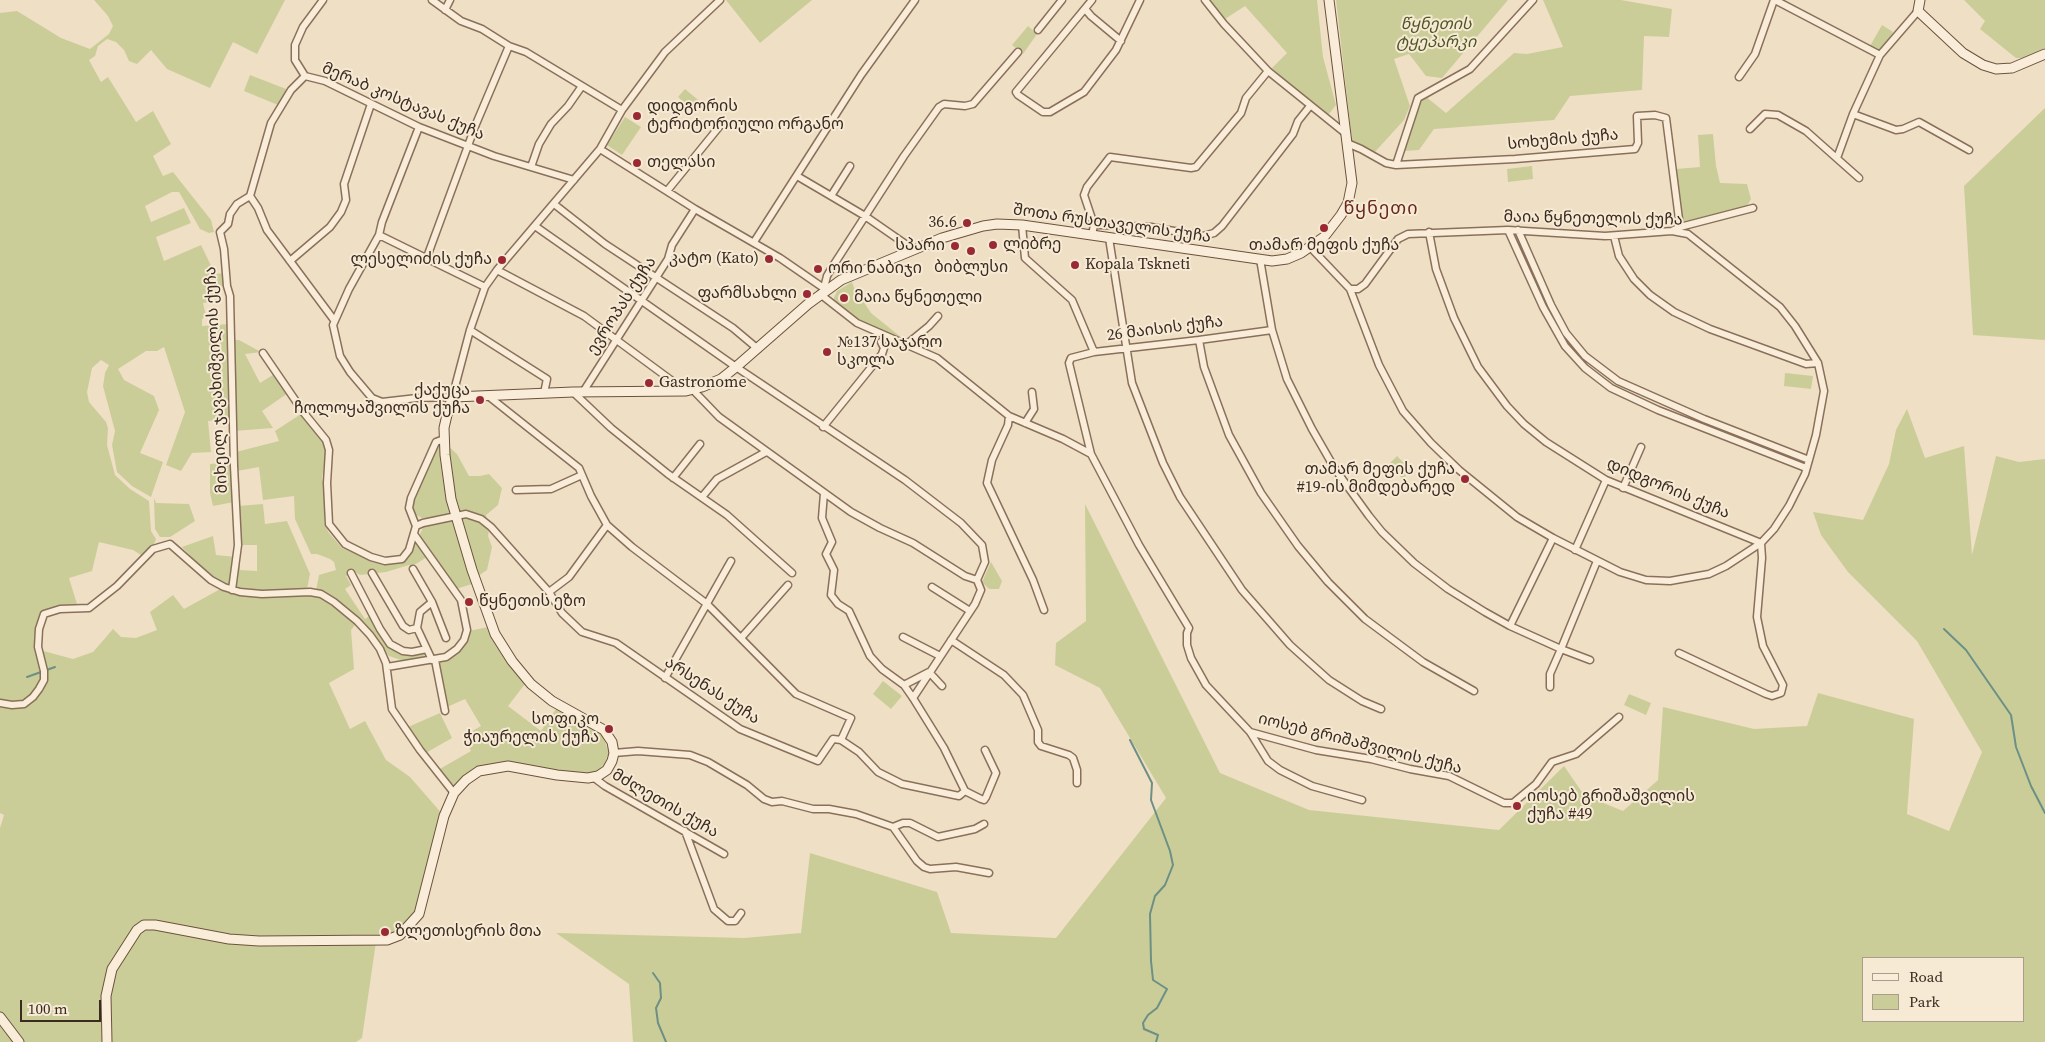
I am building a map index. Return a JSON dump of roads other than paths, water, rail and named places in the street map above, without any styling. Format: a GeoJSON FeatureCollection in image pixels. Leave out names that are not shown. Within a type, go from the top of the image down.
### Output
{"type":"FeatureCollection","features":[{"type":"Feature","properties":{"kind":"main road","name":"შოთა რუსთაველის ქუჩა"},"geometry":{"type":"LineString","coordinates":[[454,397],[573,392],[693,390],[711,384],[736,367],[823,290],[858,272],[983,226],[1022,224],[1272,261],[1287,259],[1324,237],[1348,203],[1352,183],[1329,0]]}},
{"type":"Feature","properties":{"kind":"main road"},"geometry":{"type":"LineString","coordinates":[[1920,0],[1918,11],[1963,53],[1974,60],[1996,69],[2012,68],[2045,54]]}},
{"type":"Feature","properties":{"kind":"main road"},"geometry":{"type":"LineString","coordinates":[[107,1042],[106,996],[112,969],[137,930],[144,925],[169,927],[229,939],[259,941],[376,942],[400,936],[419,914],[444,816],[454,792],[479,771],[508,766],[576,778],[593,777],[607,770],[614,753],[612,742],[604,730],[552,701],[531,684],[512,661],[495,634],[455,516],[448,476],[444,438],[446,414],[454,397]]}},
{"type":"Feature","properties":{"kind":"main road"},"geometry":{"type":"LineString","coordinates":[[0,1017],[19,1042]]}},
{"type":"Feature","properties":{"kind":"street","name":"მერაბ კოსტავას ქუჩა"},"geometry":{"type":"LineString","coordinates":[[323,0],[302,27],[295,45],[295,60],[305,76],[324,80],[419,127],[494,156],[574,180]]}},
{"type":"Feature","properties":{"kind":"street"},"geometry":{"type":"LineString","coordinates":[[432,0],[461,21],[482,29],[509,46],[526,52],[622,110]]}},
{"type":"Feature","properties":{"kind":"street"},"geometry":{"type":"LineString","coordinates":[[445,10],[450,0]]}},
{"type":"Feature","properties":{"kind":"street"},"geometry":{"type":"LineString","coordinates":[[419,127],[382,222],[379,235],[334,320],[335,338],[340,356],[350,372],[372,398],[382,402],[417,398],[454,397],[470,330],[485,287],[497,270],[600,149],[622,110],[665,52],[720,0]]}},
{"type":"Feature","properties":{"kind":"street"},"geometry":{"type":"LineString","coordinates":[[754,242],[861,74],[915,0]]}},
{"type":"Feature","properties":{"kind":"street"},"geometry":{"type":"LineString","coordinates":[[1038,30],[1062,0]]}},
{"type":"Feature","properties":{"kind":"street"},"geometry":{"type":"LineString","coordinates":[[1092,0],[1086,10],[1016,92],[1043,112],[1050,112],[1084,92],[1116,50],[1140,0]]}},
{"type":"Feature","properties":{"kind":"street"},"geometry":{"type":"LineString","coordinates":[[1205,0],[1224,24],[1268,71],[1345,133]]}},
{"type":"Feature","properties":{"kind":"street"},"geometry":{"type":"LineString","coordinates":[[1396,164],[1418,98],[1470,69],[1533,0]]}},
{"type":"Feature","properties":{"kind":"street"},"geometry":{"type":"LineString","coordinates":[[1739,77],[1755,54],[1775,0],[1880,56]]}},
{"type":"Feature","properties":{"kind":"street"},"geometry":{"type":"LineString","coordinates":[[1086,10],[1121,41]]}},
{"type":"Feature","properties":{"kind":"street"},"geometry":{"type":"LineString","coordinates":[[1837,158],[1852,114],[1880,56],[1918,11]]}},
{"type":"Feature","properties":{"kind":"street"},"geometry":{"type":"LineString","coordinates":[[426,258],[468,145],[509,46]]}},
{"type":"Feature","properties":{"kind":"street"},"geometry":{"type":"LineString","coordinates":[[823,290],[827,276],[865,216],[939,107],[944,104],[965,106],[973,104],[1018,52]]}},
{"type":"Feature","properties":{"kind":"street"},"geometry":{"type":"LineString","coordinates":[[1092,235],[1094,225],[1084,195],[1086,187],[1110,157],[1191,168],[1196,167],[1241,113],[1246,98],[1268,71]]}},
{"type":"Feature","properties":{"kind":"street"},"geometry":{"type":"LineString","coordinates":[[305,76],[291,90],[271,123],[250,196],[258,208],[267,230],[334,320]]}},
{"type":"Feature","properties":{"kind":"street"},"geometry":{"type":"LineString","coordinates":[[532,167],[539,144],[551,124],[568,106],[582,86]]}},
{"type":"Feature","properties":{"kind":"street"},"geometry":{"type":"LineString","coordinates":[[290,261],[330,227],[340,212],[346,200],[344,184],[371,104]]}},
{"type":"Feature","properties":{"kind":"street"},"geometry":{"type":"LineString","coordinates":[[1094,225],[1151,228],[1203,236],[1214,233],[1222,226],[1293,134],[1298,121],[1310,106]]}},
{"type":"Feature","properties":{"kind":"street"},"geometry":{"type":"LineString","coordinates":[[1750,129],[1764,114],[1778,114],[1806,131],[1859,178]]}},
{"type":"Feature","properties":{"kind":"street"},"geometry":{"type":"LineString","coordinates":[[1852,114],[1899,131],[1919,122],[1969,150]]}},
{"type":"Feature","properties":{"kind":"street","name":"სოხუმის ქუჩა"},"geometry":{"type":"LineString","coordinates":[[1347,143],[1386,162],[1396,164],[1515,158],[1635,148],[1638,143],[1637,116],[1655,115],[1666,118],[1680,227]]}},
{"type":"Feature","properties":{"kind":"street"},"geometry":{"type":"LineString","coordinates":[[667,191],[719,127]]}},
{"type":"Feature","properties":{"kind":"street"},"geometry":{"type":"LineString","coordinates":[[600,149],[695,209],[754,242],[823,290],[857,323],[937,358],[1009,416],[1092,454]]}},
{"type":"Feature","properties":{"kind":"street"},"geometry":{"type":"LineString","coordinates":[[831,196],[850,166]]}},
{"type":"Feature","properties":{"kind":"street"},"geometry":{"type":"LineString","coordinates":[[797,176],[865,216],[914,250]]}},
{"type":"Feature","properties":{"kind":"street","name":"მიხეილ ჯავახიშვილის ქუჩა"},"geometry":{"type":"LineString","coordinates":[[232,590],[238,545],[230,296],[220,232],[228,224],[230,214],[238,204],[250,196]]}},
{"type":"Feature","properties":{"kind":"street"},"geometry":{"type":"LineString","coordinates":[[554,204],[605,244],[733,328],[758,349]]}},
{"type":"Feature","properties":{"kind":"street"},"geometry":{"type":"LineString","coordinates":[[1672,232],[1680,227],[1753,208]]}},
{"type":"Feature","properties":{"kind":"street","name":"ევროპას ქუჩა"},"geometry":{"type":"LineString","coordinates":[[583,392],[657,277],[668,259],[672,245],[695,209]]}},
{"type":"Feature","properties":{"kind":"street","name":"26 მაისის ქუჩა"},"geometry":{"type":"LineString","coordinates":[[1022,224],[1026,258],[1072,300],[1094,352],[1272,330]]}},
{"type":"Feature","properties":{"kind":"street"},"geometry":{"type":"LineString","coordinates":[[535,226],[823,427],[905,480],[973,534],[982,545],[985,556],[977,580],[981,590],[970,612],[913,698]]}},
{"type":"Feature","properties":{"kind":"street"},"geometry":{"type":"LineString","coordinates":[[1508,230],[1544,307],[1565,346],[1585,368],[1611,388],[1658,410],[1806,468]]}},
{"type":"Feature","properties":{"kind":"street"},"geometry":{"type":"LineString","coordinates":[[1518,230],[1541,283],[1566,333],[1585,356],[1627,386],[1809,460]]}},
{"type":"Feature","properties":{"kind":"street","name":"მაია წყნეთელის ქუჩა"},"geometry":{"type":"LineString","coordinates":[[1518,230],[1614,236],[1672,232],[1688,234],[1780,307],[1795,326],[1818,363],[1824,391],[1816,435],[1805,474],[1789,506],[1774,530],[1761,543],[1726,566],[1709,574],[1670,581],[1646,580],[1620,572],[1597,561],[1517,517],[1459,470],[1403,411],[1379,365],[1350,289],[1358,289],[1365,284],[1398,239],[1408,234],[1518,230]]}},
{"type":"Feature","properties":{"kind":"street","name":"დიდგორის ქუჩა"},"geometry":{"type":"LineString","coordinates":[[1429,232],[1436,269],[1454,318],[1478,367],[1507,406],[1524,424],[1546,442],[1606,480],[1761,543]]}},
{"type":"Feature","properties":{"kind":"street"},"geometry":{"type":"LineString","coordinates":[[379,235],[485,287]]}},
{"type":"Feature","properties":{"kind":"street"},"geometry":{"type":"LineString","coordinates":[[1614,236],[1620,256],[1634,279],[1650,295],[1674,312],[1710,330],[1806,364],[1818,363]]}},
{"type":"Feature","properties":{"kind":"street"},"geometry":{"type":"LineString","coordinates":[[1109,238],[1132,383],[1163,463],[1189,513],[1242,590],[1290,645],[1317,671],[1350,694],[1381,709]]}},
{"type":"Feature","properties":{"kind":"street"},"geometry":{"type":"LineString","coordinates":[[1310,247],[1350,289]]}},
{"type":"Feature","properties":{"kind":"street"},"geometry":{"type":"LineString","coordinates":[[1260,259],[1272,330],[1287,379],[1335,469],[1382,532],[1414,563],[1448,589],[1510,626],[1590,660]]}},
{"type":"Feature","properties":{"kind":"street"},"geometry":{"type":"LineString","coordinates":[[1526,268],[1533,264]]}},
{"type":"Feature","properties":{"kind":"street"},"geometry":{"type":"LineString","coordinates":[[497,270],[584,316],[675,383],[678,391]]}},
{"type":"Feature","properties":{"kind":"street"},"geometry":{"type":"LineString","coordinates":[[1534,286],[1541,283]]}},
{"type":"Feature","properties":{"kind":"street"},"geometry":{"type":"LineString","coordinates":[[907,344],[938,316]]}},
{"type":"Feature","properties":{"kind":"street"},"geometry":{"type":"LineString","coordinates":[[470,330],[547,379],[544,393]]}},
{"type":"Feature","properties":{"kind":"street"},"geometry":{"type":"LineString","coordinates":[[1199,340],[1204,367],[1229,435],[1262,492],[1298,546],[1328,582],[1365,619],[1423,662],[1474,692]]}},
{"type":"Feature","properties":{"kind":"street"},"geometry":{"type":"LineString","coordinates":[[823,427],[882,354],[884,348],[881,342]]}},
{"type":"Feature","properties":{"kind":"street","name":"იოსებ გრიშაშვილის ქუჩა"},"geometry":{"type":"LineString","coordinates":[[1094,352],[1071,358],[1069,363],[1092,454],[1139,545],[1189,628],[1186,633],[1190,658],[1206,684],[1250,732],[1316,750],[1371,759],[1449,776],[1504,803],[1513,803],[1536,784],[1552,762],[1576,754],[1619,717]]}},
{"type":"Feature","properties":{"kind":"street"},"geometry":{"type":"LineString","coordinates":[[262,353],[304,413],[326,440],[329,450],[327,516],[329,524],[336,535],[346,544],[371,557],[385,561],[405,556],[416,526],[409,508],[411,498],[436,442],[444,438]]}},
{"type":"Feature","properties":{"kind":"street"},"geometry":{"type":"LineString","coordinates":[[1624,394],[1627,386]]}},
{"type":"Feature","properties":{"kind":"street"},"geometry":{"type":"LineString","coordinates":[[693,390],[719,417],[851,512],[913,543],[965,576],[977,580]]}},
{"type":"Feature","properties":{"kind":"street"},"geometry":{"type":"LineString","coordinates":[[573,392],[611,428],[670,476],[726,515],[792,573]]}},
{"type":"Feature","properties":{"kind":"street"},"geometry":{"type":"LineString","coordinates":[[1025,423],[1034,408],[1032,392]]}},
{"type":"Feature","properties":{"kind":"street"},"geometry":{"type":"LineString","coordinates":[[487,395],[579,468],[607,525],[632,547],[707,604],[796,694],[851,718],[841,740],[860,752],[878,772],[902,784],[959,796],[965,791]]}},
{"type":"Feature","properties":{"kind":"street"},"geometry":{"type":"LineString","coordinates":[[1009,416],[1008,425],[992,460],[987,483],[1033,580],[1044,610]]}},
{"type":"Feature","properties":{"kind":"street"},"geometry":{"type":"LineString","coordinates":[[1735,441],[1738,432]]}},
{"type":"Feature","properties":{"kind":"street"},"geometry":{"type":"LineString","coordinates":[[670,476],[700,444]]}},
{"type":"Feature","properties":{"kind":"street"},"geometry":{"type":"LineString","coordinates":[[1623,488],[1642,447]]}},
{"type":"Feature","properties":{"kind":"street"},"geometry":{"type":"LineString","coordinates":[[702,497],[717,480],[766,452]]}},
{"type":"Feature","properties":{"kind":"street"},"geometry":{"type":"LineString","coordinates":[[516,490],[551,489],[582,475]]}},
{"type":"Feature","properties":{"kind":"street"},"geometry":{"type":"LineString","coordinates":[[1575,550],[1606,480]]}},
{"type":"Feature","properties":{"kind":"street"},"geometry":{"type":"LineString","coordinates":[[824,493],[822,518],[832,542],[826,554],[834,570],[831,596],[838,604],[849,611],[870,656],[882,669],[904,685],[913,698],[944,748],[965,791],[981,799],[986,797],[996,772],[985,750]]}},
{"type":"Feature","properties":{"kind":"street","name":"არსენას ქუჩა"},"geometry":{"type":"LineString","coordinates":[[455,516],[466,514],[486,522],[549,592],[562,613],[582,632],[616,643],[740,729],[818,762],[833,740],[841,740]]}},
{"type":"Feature","properties":{"kind":"street"},"geometry":{"type":"LineString","coordinates":[[416,526],[455,516]]}},
{"type":"Feature","properties":{"kind":"street"},"geometry":{"type":"LineString","coordinates":[[549,592],[569,577],[607,525]]}},
{"type":"Feature","properties":{"kind":"street"},"geometry":{"type":"LineString","coordinates":[[387,667],[446,657],[456,650],[464,640],[467,630],[461,600],[414,534]]}},
{"type":"Feature","properties":{"kind":"street"},"geometry":{"type":"LineString","coordinates":[[1510,626],[1553,538]]}},
{"type":"Feature","properties":{"kind":"street"},"geometry":{"type":"LineString","coordinates":[[1680,654],[1766,694],[1772,696],[1780,693],[1783,685],[1764,646],[1757,617],[1762,558],[1761,543]]}},
{"type":"Feature","properties":{"kind":"street"},"geometry":{"type":"LineString","coordinates":[[0,703],[24,704],[34,697],[41,684],[44,671],[38,647],[39,629],[44,614],[60,610],[89,608],[117,586],[153,549],[170,544],[211,580],[232,590],[262,594],[310,592],[321,594],[334,602],[370,635],[380,649],[387,667],[392,709],[420,750],[454,792]]}},
{"type":"Feature","properties":{"kind":"street"},"geometry":{"type":"LineString","coordinates":[[665,678],[731,561]]}},
{"type":"Feature","properties":{"kind":"street"},"geometry":{"type":"LineString","coordinates":[[1550,687],[1550,674],[1597,561]]}},
{"type":"Feature","properties":{"kind":"street"},"geometry":{"type":"LineString","coordinates":[[413,569],[432,602],[446,638]]}},
{"type":"Feature","properties":{"kind":"street"},"geometry":{"type":"LineString","coordinates":[[351,573],[380,629],[390,644],[402,651],[412,652],[427,649]]}},
{"type":"Feature","properties":{"kind":"street"},"geometry":{"type":"LineString","coordinates":[[372,573],[403,626],[409,630],[418,628]]}},
{"type":"Feature","properties":{"kind":"street"},"geometry":{"type":"LineString","coordinates":[[741,638],[788,585]]}},
{"type":"Feature","properties":{"kind":"street"},"geometry":{"type":"LineString","coordinates":[[932,587],[970,612]]}},
{"type":"Feature","properties":{"kind":"street"},"geometry":{"type":"LineString","coordinates":[[432,602],[420,612],[418,628],[433,660],[445,711]]}},
{"type":"Feature","properties":{"kind":"street"},"geometry":{"type":"LineString","coordinates":[[903,638],[940,656]]}},
{"type":"Feature","properties":{"kind":"street"},"geometry":{"type":"LineString","coordinates":[[950,640],[1004,675],[1024,695],[1038,730],[1038,742],[1041,746],[1073,758],[1076,763],[1077,783]]}},
{"type":"Feature","properties":{"kind":"street"},"geometry":{"type":"LineString","coordinates":[[904,685],[929,672]]}},
{"type":"Feature","properties":{"kind":"street"},"geometry":{"type":"LineString","coordinates":[[929,672],[942,686]]}},
{"type":"Feature","properties":{"kind":"street"},"geometry":{"type":"LineString","coordinates":[[1250,732],[1268,761],[1280,770],[1312,786],[1362,800]]}},
{"type":"Feature","properties":{"kind":"street"},"geometry":{"type":"LineString","coordinates":[[614,753],[638,751],[690,755],[708,762],[747,785],[764,799],[772,802],[782,801],[856,814],[893,827],[917,861],[924,867],[930,869],[956,867],[989,873]]}},
{"type":"Feature","properties":{"kind":"street","name":"მძლეთის ქუჩა"},"geometry":{"type":"LineString","coordinates":[[593,777],[605,786],[724,854]]}},
{"type":"Feature","properties":{"kind":"street"},"geometry":{"type":"LineString","coordinates":[[893,827],[903,823],[910,823],[938,837],[975,829],[984,824]]}},
{"type":"Feature","properties":{"kind":"street"},"geometry":{"type":"LineString","coordinates":[[685,831],[714,909],[728,921],[735,921],[741,913]]}},
{"type":"Feature","properties":{"kind":"waterway"},"geometry":{"type":"LineString","coordinates":[[1944,629],[1966,650],[2011,715],[2016,747],[2031,786],[2045,813]]}},
{"type":"Feature","properties":{"kind":"waterway"},"geometry":{"type":"LineString","coordinates":[[27,677],[55,667]]}},
{"type":"Feature","properties":{"kind":"waterway"},"geometry":{"type":"LineString","coordinates":[[1130,740],[1152,783],[1151,800],[1170,851],[1173,865],[1165,885],[1155,896],[1150,914],[1153,980],[1167,989],[1157,1008],[1148,1015],[1143,1023],[1144,1029],[1158,1035],[1156,1042]]}},
{"type":"Feature","properties":{"kind":"waterway"},"geometry":{"type":"LineString","coordinates":[[653,973],[660,983],[661,998],[656,1008],[658,1023],[666,1042]]}},
{"type":"Feature","properties":{"kind":"place","name":"დიდგორის ტერიტორიული ორგანო"},"geometry":{"type":"Point","coordinates":[637,116]}},
{"type":"Feature","properties":{"kind":"place","name":"თელასი"},"geometry":{"type":"Point","coordinates":[637,163]}},
{"type":"Feature","properties":{"kind":"place","name":"36.6"},"geometry":{"type":"Point","coordinates":[967,223]}},
{"type":"Feature","properties":{"kind":"place","name":"თამარ მეფის ქუჩა"},"geometry":{"type":"Point","coordinates":[1324,228]}},
{"type":"Feature","properties":{"kind":"place","name":"ლიბრე"},"geometry":{"type":"Point","coordinates":[993,245]}},
{"type":"Feature","properties":{"kind":"place","name":"სპარი"},"geometry":{"type":"Point","coordinates":[955,246]}},
{"type":"Feature","properties":{"kind":"place","name":"ბიბლუსი"},"geometry":{"type":"Point","coordinates":[971,251]}},
{"type":"Feature","properties":{"kind":"place","name":"კატო (Kato)"},"geometry":{"type":"Point","coordinates":[769,259]}},
{"type":"Feature","properties":{"kind":"place","name":"ლესელიძის ქუჩა"},"geometry":{"type":"Point","coordinates":[502,260]}},
{"type":"Feature","properties":{"kind":"place","name":"Kopala Tskneti"},"geometry":{"type":"Point","coordinates":[1075,265]}},
{"type":"Feature","properties":{"kind":"place","name":"ორი ნაბიჯი"},"geometry":{"type":"Point","coordinates":[818,269]}},
{"type":"Feature","properties":{"kind":"place","name":"ფარმსახლი"},"geometry":{"type":"Point","coordinates":[807,294]}},
{"type":"Feature","properties":{"kind":"place","name":"მაია წყნეთელი"},"geometry":{"type":"Point","coordinates":[844,298]}},
{"type":"Feature","properties":{"kind":"place","name":"№137 საჯარო სკოლა"},"geometry":{"type":"Point","coordinates":[827,352]}},
{"type":"Feature","properties":{"kind":"place","name":"Gastronome"},"geometry":{"type":"Point","coordinates":[649,383]}},
{"type":"Feature","properties":{"kind":"place","name":"ქაქუცა ჩოლოყაშვილის ქუჩა"},"geometry":{"type":"Point","coordinates":[480,400]}},
{"type":"Feature","properties":{"kind":"place","name":"თამარ მეფის ქუჩა #19-ის მიმდებარედ"},"geometry":{"type":"Point","coordinates":[1465,479]}},
{"type":"Feature","properties":{"kind":"place","name":"წყნეთის ეზო"},"geometry":{"type":"Point","coordinates":[469,602]}},
{"type":"Feature","properties":{"kind":"place","name":"სოფიკო ჭიაურელის ქუჩა"},"geometry":{"type":"Point","coordinates":[609,729]}},
{"type":"Feature","properties":{"kind":"place","name":"იოსებ გრიშაშვილის ქუჩა #49"},"geometry":{"type":"Point","coordinates":[1517,806]}},
{"type":"Feature","properties":{"kind":"place","name":"ზლეთისერის მთა"},"geometry":{"type":"Point","coordinates":[385,932]}},
{"type":"Feature","properties":{"kind":"district","name":"წყნეთი"},"geometry":{"type":"Point","coordinates":[1381,209]}},
{"type":"Feature","properties":{"kind":"park label","name":"წყნეთის ტყეპარკი"},"geometry":{"type":"Point","coordinates":[1436,34]}}]}
